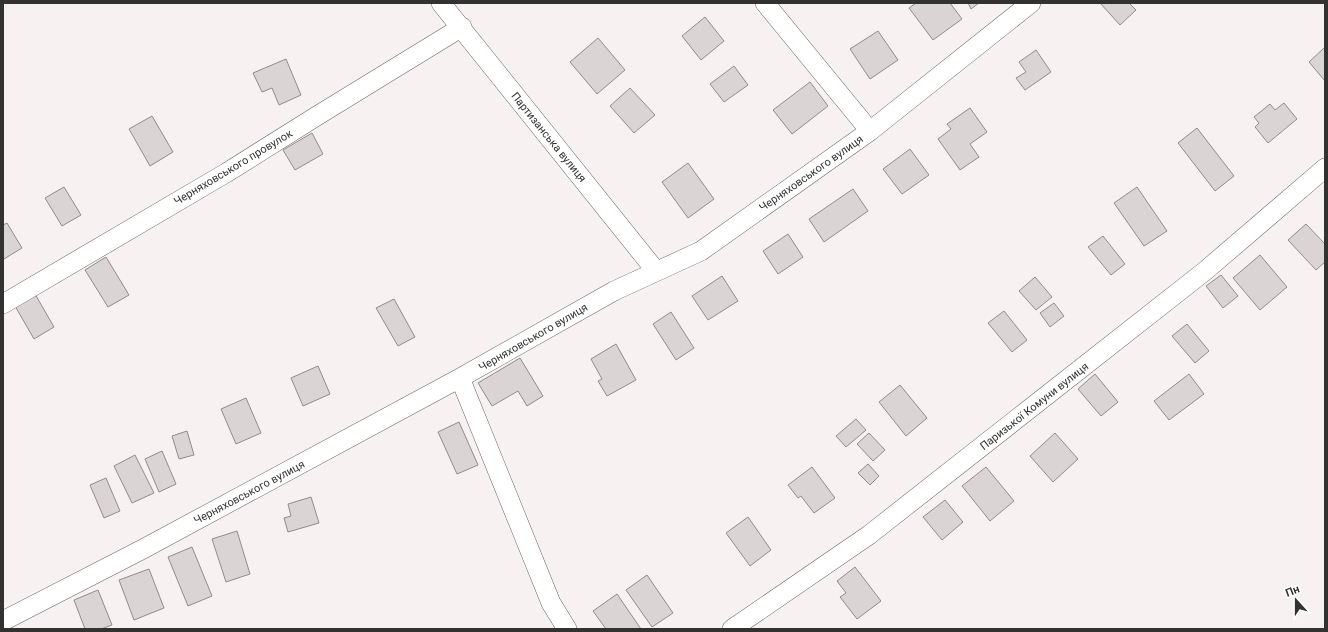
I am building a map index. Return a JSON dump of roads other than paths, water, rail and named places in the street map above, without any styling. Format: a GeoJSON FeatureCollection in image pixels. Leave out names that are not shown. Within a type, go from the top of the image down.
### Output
{"type":"FeatureCollection","features":[{"type":"Feature","properties":{"kind":"street","name":"Партизанська вулиця"},"geometry":{"type":"LineString","coordinates":[[442,3],[656,271]]}},
{"type":"Feature","properties":{"kind":"street"},"geometry":{"type":"LineString","coordinates":[[765,3],[870,131]]}},
{"type":"Feature","properties":{"kind":"street","name":"Черняховського вулиця"},"geometry":{"type":"LineString","coordinates":[[3,621],[143,549],[460,378],[614,291],[701,251],[870,131],[1031,3]]}},
{"type":"Feature","properties":{"kind":"street","name":"Черняховського провулок"},"geometry":{"type":"LineString","coordinates":[[3,304],[226,173],[462,28]]}},
{"type":"Feature","properties":{"kind":"street","name":"Паризької Комуни вулиця"},"geometry":{"type":"LineString","coordinates":[[732,629],[869,535],[1205,271],[1325,168]]}},
{"type":"Feature","properties":{"kind":"street"},"geometry":{"type":"LineString","coordinates":[[460,378],[551,603],[567,629]]}}]}
